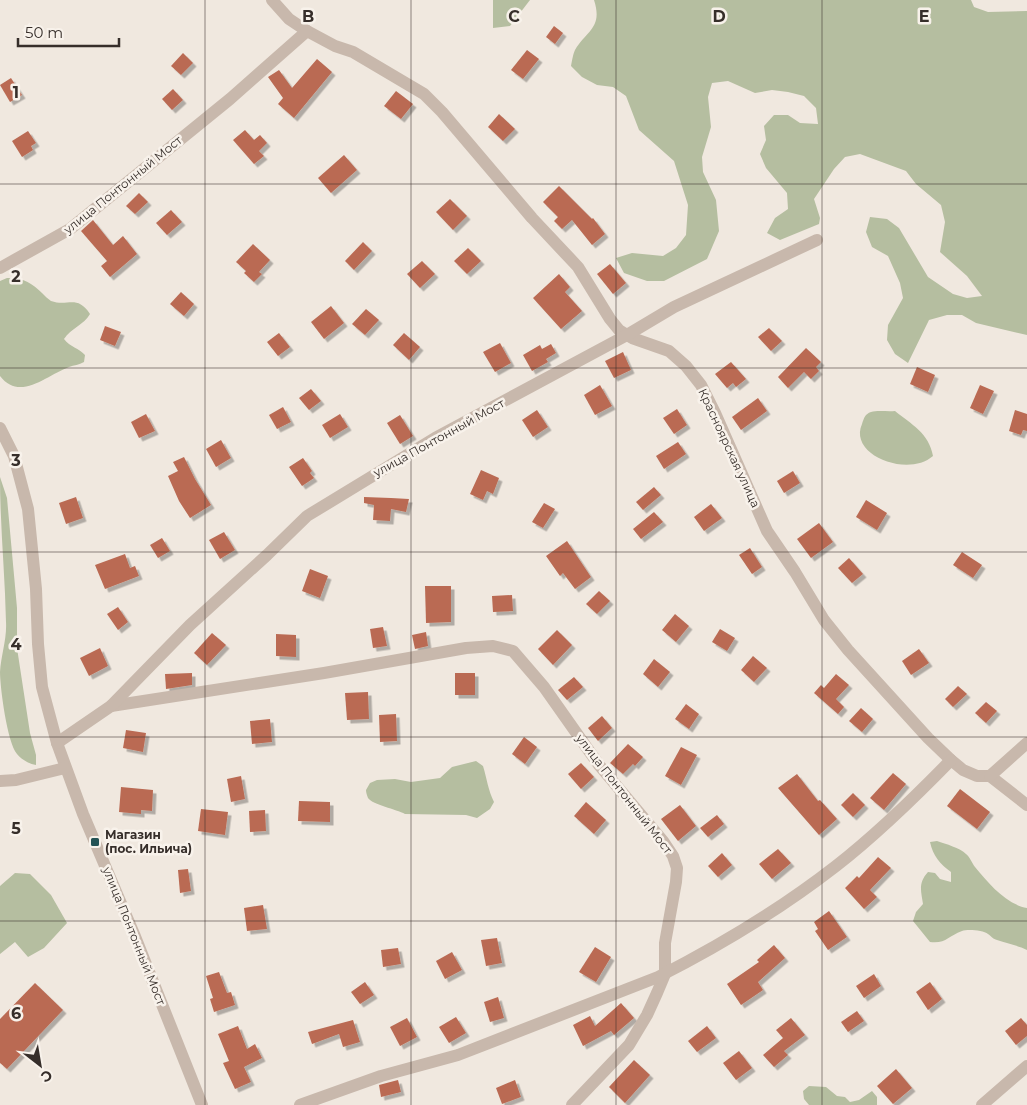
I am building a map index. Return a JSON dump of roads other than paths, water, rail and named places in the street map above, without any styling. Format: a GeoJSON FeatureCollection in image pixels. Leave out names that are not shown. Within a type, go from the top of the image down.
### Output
{"type":"FeatureCollection","features":[{"type":"Feature","properties":{"kind":"street","name":"Красноярская улица"},"geometry":{"type":"LineString","coordinates":[[272,0],[289,19],[307,31],[335,46],[353,52],[424,94],[442,112],[532,218],[578,267],[610,319],[619,330],[668,351],[686,366],[701,386],[767,531],[824,620],[878,685],[950,760],[977,776],[990,776],[1027,805]]}},
{"type":"Feature","properties":{"kind":"street","name":"улица Понтонный Мост"},"geometry":{"type":"LineString","coordinates":[[0,268],[70,229],[230,98],[307,31]]}},
{"type":"Feature","properties":{"kind":"street","name":"улица Понтонный Мост"},"geometry":{"type":"LineString","coordinates":[[57,743],[111,706],[190,625],[307,516],[435,438],[627,335],[674,307],[817,240]]}},
{"type":"Feature","properties":{"kind":"street","name":"улица Понтонный Мост"},"geometry":{"type":"LineString","coordinates":[[0,428],[14,456],[28,509],[36,580],[38,644],[42,688],[57,743],[83,814],[134,934],[202,1105]]}},
{"type":"Feature","properties":{"kind":"street","name":"улица Понтонный Мост"},"geometry":{"type":"LineString","coordinates":[[111,706],[324,673],[466,648],[493,646],[513,651],[544,687],[599,765],[646,819],[673,856],[677,868],[665,943],[665,974],[647,1015],[629,1045],[572,1105]]}},
{"type":"Feature","properties":{"kind":"street"},"geometry":{"type":"LineString","coordinates":[[990,776],[1027,743]]}},
{"type":"Feature","properties":{"kind":"street"},"geometry":{"type":"LineString","coordinates":[[300,1105],[381,1076],[458,1055],[665,974],[776,908],[825,874],[921,790],[950,760]]}},
{"type":"Feature","properties":{"kind":"street"},"geometry":{"type":"LineString","coordinates":[[0,781],[16,780],[65,768]]}},
{"type":"Feature","properties":{"kind":"street"},"geometry":{"type":"LineString","coordinates":[[982,1105],[1027,1066]]}},
{"type":"Feature","properties":{"kind":"place","name":"Магазин (пос. Ильича)"},"geometry":{"type":"Point","coordinates":[95,842]}}]}
